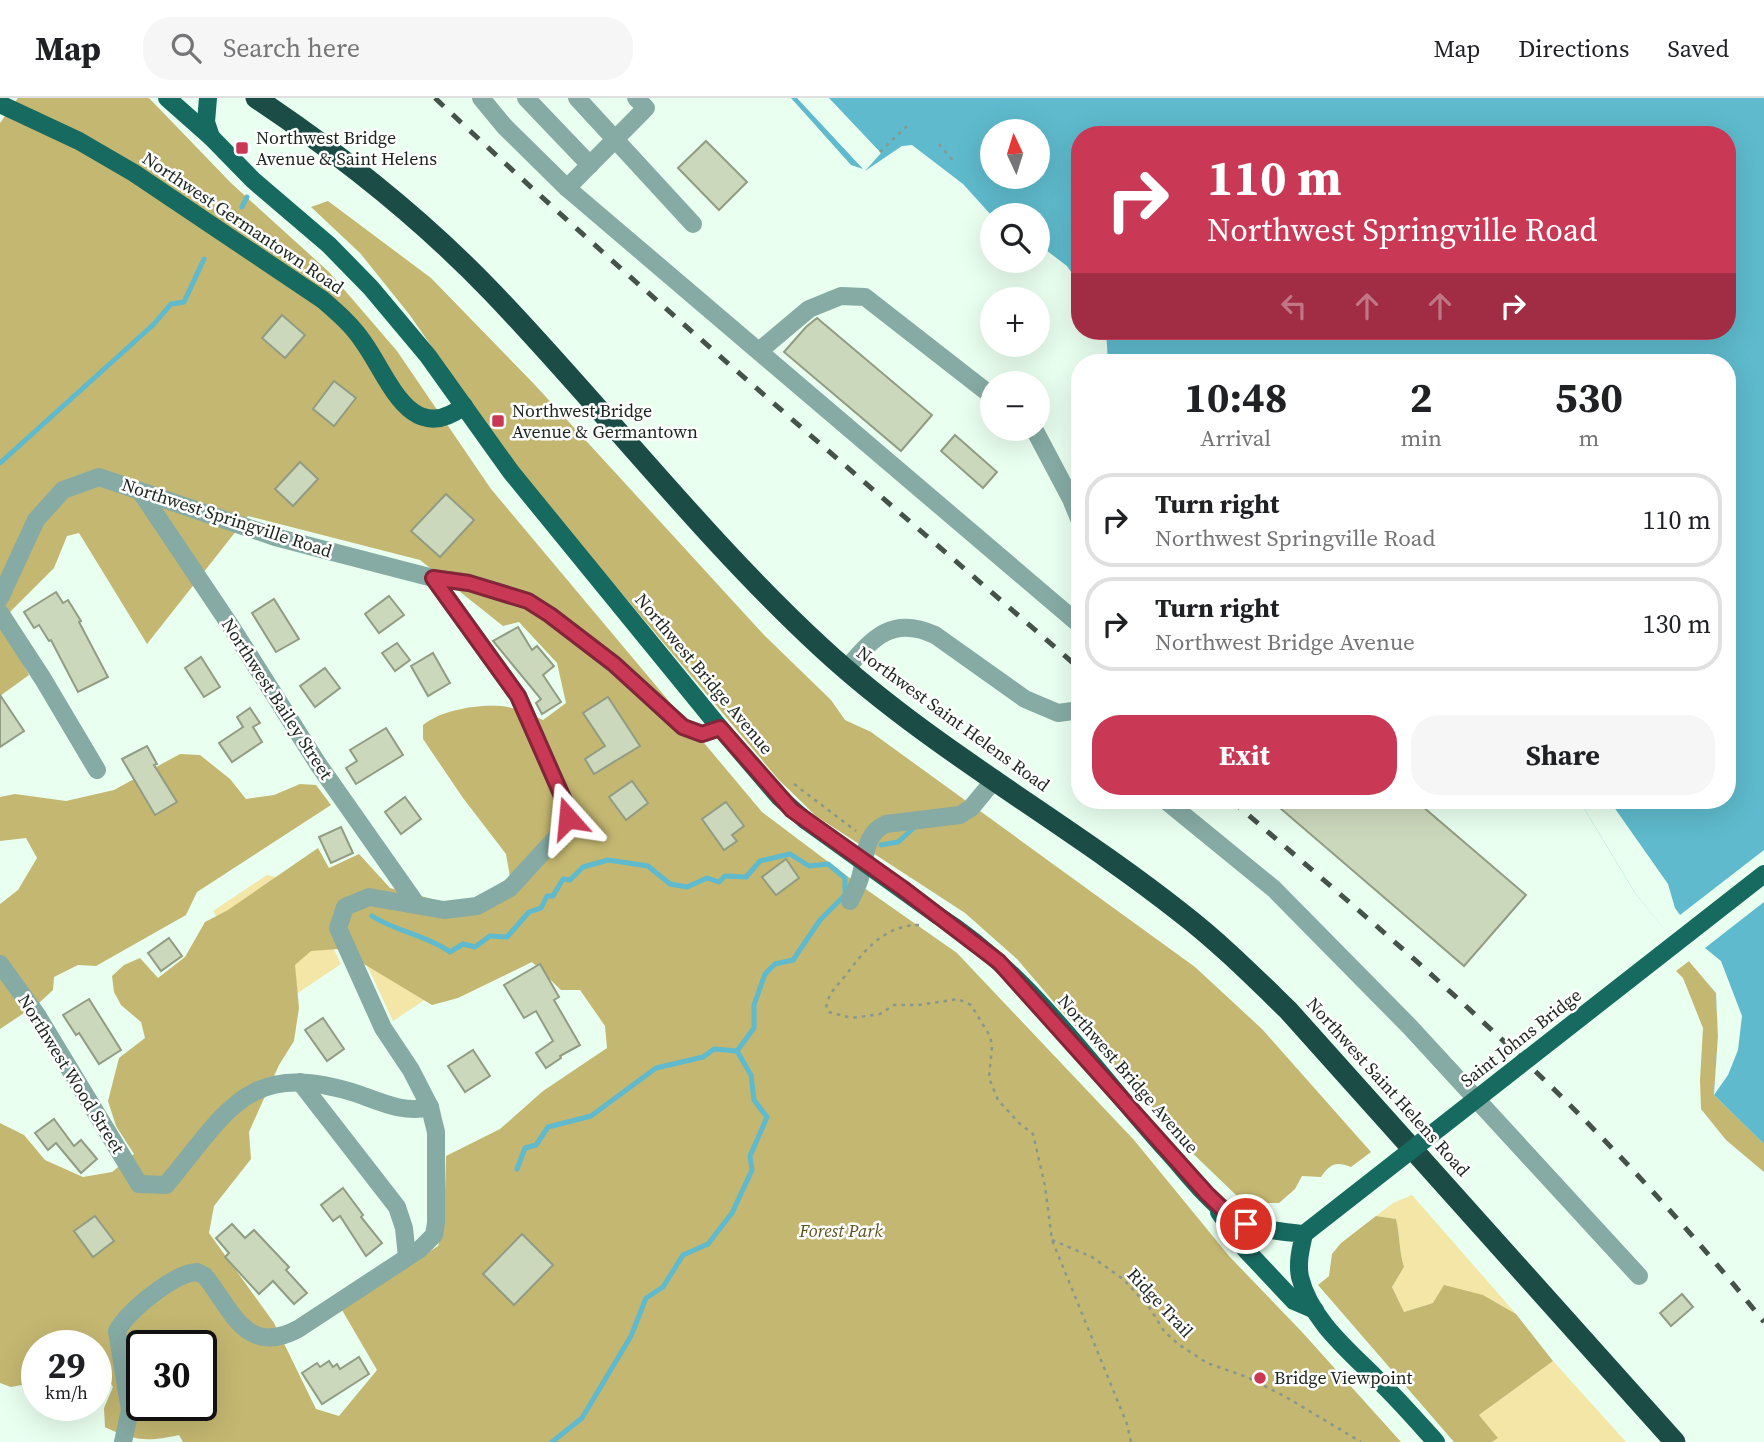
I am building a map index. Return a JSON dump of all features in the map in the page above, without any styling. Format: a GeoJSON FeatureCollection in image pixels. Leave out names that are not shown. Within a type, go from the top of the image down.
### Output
{"type":"FeatureCollection","features":[{"type":"Feature","properties":{"kind":"highway","name":"Northwest Saint Helens Road"},"geometry":{"type":"LineString","coordinates":[[256,98],[364,175],[490,289],[730,555],[846,669],[914,723],[1181,912],[1237,960],[1288,1010],[1675,1442]]}},
{"type":"Feature","properties":{"kind":"main road","name":"Northwest Bridge Avenue"},"geometry":{"type":"LineString","coordinates":[[167,98],[372,288],[428,356],[511,472],[779,797],[931,920],[999,962],[1011,973],[1207,1194],[1228,1214],[1256,1227],[1304,1234],[1299,1261],[1303,1286],[1315,1310],[1333,1335],[1436,1442]]}},
{"type":"Feature","properties":{"kind":"main road"},"geometry":{"type":"LineString","coordinates":[[208,98],[206,122],[211,137]]}},
{"type":"Feature","properties":{"kind":"main road","name":"Northwest Germantown Road"},"geometry":{"type":"LineString","coordinates":[[0,104],[79,141],[134,173],[323,300],[341,315],[364,342],[408,410],[430,419],[452,416],[464,406]]}},
{"type":"Feature","properties":{"kind":"main road","name":"Saint Johns Bridge"},"geometry":{"type":"LineString","coordinates":[[1304,1234],[1764,874]]}},
{"type":"Feature","properties":{"kind":"main road","name":"Northwest Bridge Avenue"},"geometry":{"type":"LineString","coordinates":[[1207,1194],[1246,1250],[1294,1301],[1315,1310]]}},
{"type":"Feature","properties":{"kind":"street"},"geometry":{"type":"LineString","coordinates":[[481,98],[505,127],[567,188],[1071,617]]}},
{"type":"Feature","properties":{"kind":"street"},"geometry":{"type":"LineString","coordinates":[[526,98],[590,165]]}},
{"type":"Feature","properties":{"kind":"street"},"geometry":{"type":"LineString","coordinates":[[577,98],[693,224]]}},
{"type":"Feature","properties":{"kind":"street"},"geometry":{"type":"LineString","coordinates":[[567,188],[646,108],[636,98]]}},
{"type":"Feature","properties":{"kind":"street"},"geometry":{"type":"LineString","coordinates":[[759,351],[809,309],[841,296],[865,297],[980,387]]}},
{"type":"Feature","properties":{"kind":"street"},"geometry":{"type":"LineString","coordinates":[[1040,441],[1071,499]]}},
{"type":"Feature","properties":{"kind":"street","name":"Northwest Springville Road"},"geometry":{"type":"LineString","coordinates":[[0,598],[36,520],[63,490],[99,477],[275,537],[433,578],[469,583],[528,601],[614,664],[683,727],[702,734],[720,728]]}},
{"type":"Feature","properties":{"kind":"street","name":"Northwest Bailey Street"},"geometry":{"type":"LineString","coordinates":[[140,491],[230,625],[318,764],[417,905]]}},
{"type":"Feature","properties":{"kind":"street"},"geometry":{"type":"LineString","coordinates":[[123,1442],[130,1410],[117,1331],[128,1315],[178,1276],[197,1272],[205,1276],[243,1328],[260,1338],[279,1338],[298,1329],[420,1250],[434,1235],[436,1132],[430,1107],[411,1070],[383,1028],[338,928],[345,907],[369,897],[443,910],[477,906],[510,888],[565,828],[568,818],[566,805],[518,696],[433,578]]}},
{"type":"Feature","properties":{"kind":"street"},"geometry":{"type":"LineString","coordinates":[[0,613],[97,770]]}},
{"type":"Feature","properties":{"kind":"street"},"geometry":{"type":"LineString","coordinates":[[846,669],[877,636],[899,627],[923,629],[1025,699],[1058,713],[1071,715]]}},
{"type":"Feature","properties":{"kind":"street"},"geometry":{"type":"LineString","coordinates":[[850,901],[860,877],[869,839],[879,827],[960,816],[971,808],[995,779]]}},
{"type":"Feature","properties":{"kind":"street"},"geometry":{"type":"LineString","coordinates":[[1176,809],[1274,889],[1410,1027],[1639,1276]]}},
{"type":"Feature","properties":{"kind":"street","name":"Northwest Wood Street"},"geometry":{"type":"LineString","coordinates":[[0,964],[37,1016],[139,1184],[166,1185],[227,1112],[244,1097],[270,1085],[300,1082]]}},
{"type":"Feature","properties":{"kind":"street"},"geometry":{"type":"LineString","coordinates":[[300,1082],[338,1088],[400,1108],[420,1110],[430,1107]]}},
{"type":"Feature","properties":{"kind":"street"},"geometry":{"type":"LineString","coordinates":[[300,1082],[397,1207],[404,1228],[407,1257]]}},
{"type":"Feature","properties":{"kind":"path"},"geometry":{"type":"LineString","coordinates":[[880,152],[908,125]]}},
{"type":"Feature","properties":{"kind":"path"},"geometry":{"type":"LineString","coordinates":[[939,144],[955,163]]}},
{"type":"Feature","properties":{"kind":"path"},"geometry":{"type":"LineString","coordinates":[[794,785],[852,828]]}},
{"type":"Feature","properties":{"kind":"path"},"geometry":{"type":"LineString","coordinates":[[931,920],[899,928],[875,940],[834,986],[826,1008],[829,1012],[852,1018],[880,1014],[894,1005],[918,1005],[958,999],[971,1005],[990,1036],[992,1046],[989,1078],[998,1100],[1020,1124],[1034,1134],[1045,1186],[1052,1240],[1132,1442]]}},
{"type":"Feature","properties":{"kind":"path","name":"Ridge Trail"},"geometry":{"type":"LineString","coordinates":[[1052,1240],[1092,1257],[1123,1279],[1178,1345],[1207,1363],[1247,1377],[1286,1397],[1361,1442]]}},
{"type":"Feature","properties":{"kind":"shaded area"},"geometry":{"type":"Polygon","coordinates":[[[267,875],[284,879],[324,929],[341,964],[277,1007],[213,911],[267,875]]]}},
{"type":"Feature","properties":{"kind":"shaded area"},"geometry":{"type":"Polygon","coordinates":[[[351,931],[447,985],[393,1021],[351,931]]]}},
{"type":"Feature","properties":{"kind":"shaded area"},"geometry":{"type":"Polygon","coordinates":[[[1412,1195],[1516,1314],[1483,1295],[1433,1303],[1404,1312],[1392,1287],[1404,1267],[1396,1219],[1376,1216],[1393,1203],[1412,1195]]]}},
{"type":"Feature","properties":{"kind":"shaded area"},"geometry":{"type":"Polygon","coordinates":[[[1553,1361],[1626,1442],[1492,1442],[1498,1438],[1479,1415],[1553,1361]]]}},
{"type":"Feature","properties":{"kind":"green space","name":"Forest Park"},"geometry":{"type":"Polygon","coordinates":[[[18,98],[149,98],[231,183],[329,272],[397,351],[491,489],[762,812],[957,953],[1134,1140],[1229,1256],[1401,1442],[183,1442],[179,1435],[141,1439],[105,1427],[105,1421],[112,1421],[112,1330],[21,1330],[21,1385],[11,1387],[0,1383],[0,1123],[24,1135],[45,1160],[83,1177],[112,1172],[134,1154],[116,1126],[108,1101],[119,1058],[145,1038],[141,1022],[121,1005],[114,992],[112,976],[124,965],[140,958],[158,978],[185,957],[205,922],[228,910],[318,848],[329,868],[359,854],[390,888],[448,903],[476,899],[510,877],[506,854],[423,739],[423,725],[439,715],[481,706],[506,707],[543,720],[566,703],[557,663],[519,622],[503,626],[420,560],[248,516],[147,644],[79,533],[67,536],[54,568],[0,622],[0,123],[18,98]],[[339,949],[311,951],[295,965],[299,1008],[294,1041],[279,1065],[249,1132],[251,1159],[214,1206],[209,1233],[274,1323],[316,1409],[339,1416],[377,1370],[342,1310],[438,1246],[444,1225],[446,1156],[500,1129],[543,1091],[607,1048],[605,1026],[580,990],[561,990],[532,962],[458,998],[432,1005],[339,949]]]}},
{"type":"Feature","properties":{"kind":"green space"},"geometry":{"type":"Polygon","coordinates":[[[328,201],[431,278],[535,385],[764,635],[831,700],[845,720],[871,732],[1195,967],[1262,1029],[1371,1152],[1351,1167],[1337,1164],[1327,1169],[1321,1177],[1302,1176],[1295,1189],[1279,1203],[1253,1203],[1236,1195],[1183,1144],[1017,959],[965,913],[816,816],[778,779],[517,469],[409,314],[360,253],[311,207],[328,201]]]}},
{"type":"Feature","properties":{"kind":"green space"},"geometry":{"type":"Polygon","coordinates":[[[0,622],[29,675],[0,696],[0,622]]]}},
{"type":"Feature","properties":{"kind":"green space"},"geometry":{"type":"Polygon","coordinates":[[[180,754],[200,755],[230,779],[246,799],[274,795],[300,784],[316,785],[331,805],[197,892],[186,915],[96,966],[78,965],[54,977],[53,990],[39,1003],[0,1029],[0,904],[18,890],[37,858],[26,838],[0,841],[0,797],[15,794],[66,801],[114,790],[180,754]]]}},
{"type":"Feature","properties":{"kind":"green space"},"geometry":{"type":"Polygon","coordinates":[[[1689,961],[1716,993],[1718,1036],[1714,1095],[1764,1144],[1764,1172],[1726,1140],[1701,1109],[1703,1028],[1683,978],[1676,971],[1689,961]]]}},
{"type":"Feature","properties":{"kind":"green space"},"geometry":{"type":"Polygon","coordinates":[[[1376,1216],[1396,1219],[1404,1267],[1392,1287],[1404,1312],[1433,1303],[1444,1285],[1483,1295],[1516,1314],[1553,1361],[1479,1415],[1498,1438],[1492,1442],[1454,1442],[1318,1285],[1329,1276],[1332,1254],[1341,1243],[1376,1216]]]}},
{"type":"Feature","properties":{"kind":"water"},"geometry":{"type":"Polygon","coordinates":[[[762,98],[1764,98],[1764,1144],[1714,1095],[1718,1036],[1716,993],[1635,893],[1584,809],[1736,809],[1736,354],[1088,354],[1080,340],[1736,340],[1736,126],[1071,126],[1071,323],[1044,273],[1050,273],[1050,203],[980,203],[980,228],[923,177],[911,172],[898,173],[865,194],[762,98]]]}},
{"type":"Feature","properties":{"kind":"pier"},"geometry":{"type":"Polygon","coordinates":[[[758,98],[791,98],[851,165],[863,169],[797,98],[829,98],[881,153],[865,171],[902,146],[912,145],[963,184],[980,203],[980,234],[970,227],[946,199],[912,175],[900,174],[871,195],[853,195],[841,191],[758,98]]]}},
{"type":"Feature","properties":{"kind":"pier"},"geometry":{"type":"Polygon","coordinates":[[[1050,253],[1071,272],[1071,336],[1050,303],[1050,287],[1040,287],[1031,273],[1050,273],[1050,253]]]}},
{"type":"Feature","properties":{"kind":"pier"},"geometry":{"type":"Polygon","coordinates":[[[1074,340],[1107,340],[1107,354],[1083,354],[1074,340]]]}},
{"type":"Feature","properties":{"kind":"pier"},"geometry":{"type":"Polygon","coordinates":[[[1584,809],[1615,809],[1668,884],[1675,908],[1680,915],[1764,850],[1764,902],[1705,948],[1721,961],[1742,1016],[1738,1050],[1728,1075],[1714,1095],[1718,1036],[1716,993],[1689,961],[1686,963],[1635,893],[1584,809]]]}},
{"type":"Feature","properties":{"kind":"building"},"geometry":{"type":"Polygon","coordinates":[[[706,141],[747,182],[719,210],[678,168],[706,141]]]}},
{"type":"Feature","properties":{"kind":"building"},"geometry":{"type":"Polygon","coordinates":[[[282,315],[305,335],[285,358],[262,338],[282,315]]]}},
{"type":"Feature","properties":{"kind":"building"},"geometry":{"type":"Polygon","coordinates":[[[817,318],[932,415],[901,451],[784,352],[817,318]]]}},
{"type":"Feature","properties":{"kind":"building"},"geometry":{"type":"Polygon","coordinates":[[[334,381],[356,398],[334,426],[313,409],[334,381]]]}},
{"type":"Feature","properties":{"kind":"building"},"geometry":{"type":"Polygon","coordinates":[[[955,435],[997,472],[983,488],[941,451],[955,435]]]}},
{"type":"Feature","properties":{"kind":"building"},"geometry":{"type":"Polygon","coordinates":[[[300,462],[318,479],[293,506],[275,489],[300,462]]]}},
{"type":"Feature","properties":{"kind":"building"},"geometry":{"type":"Polygon","coordinates":[[[446,494],[474,520],[440,557],[411,531],[446,494]]]}},
{"type":"Feature","properties":{"kind":"building"},"geometry":{"type":"Polygon","coordinates":[[[56,592],[63,603],[68,600],[81,621],[79,622],[108,677],[78,692],[51,640],[49,641],[39,625],[34,628],[24,612],[56,592]]]}},
{"type":"Feature","properties":{"kind":"building"},"geometry":{"type":"Polygon","coordinates":[[[389,596],[404,615],[379,633],[365,614],[389,596]]]}},
{"type":"Feature","properties":{"kind":"building"},"geometry":{"type":"Polygon","coordinates":[[[274,599],[299,639],[276,652],[252,613],[274,599]]]}},
{"type":"Feature","properties":{"kind":"building"},"geometry":{"type":"Polygon","coordinates":[[[518,627],[532,650],[537,646],[554,666],[543,675],[561,702],[542,714],[536,703],[541,699],[493,641],[518,627]]]}},
{"type":"Feature","properties":{"kind":"building"},"geometry":{"type":"Polygon","coordinates":[[[397,643],[410,660],[395,671],[382,653],[397,643]]]}},
{"type":"Feature","properties":{"kind":"building"},"geometry":{"type":"Polygon","coordinates":[[[433,653],[450,683],[428,696],[411,666],[433,653]]]}},
{"type":"Feature","properties":{"kind":"building"},"geometry":{"type":"Polygon","coordinates":[[[201,657],[220,687],[204,697],[185,668],[201,657]]]}},
{"type":"Feature","properties":{"kind":"building"},"geometry":{"type":"Polygon","coordinates":[[[325,668],[340,688],[315,707],[300,686],[325,668]]]}},
{"type":"Feature","properties":{"kind":"building"},"geometry":{"type":"Polygon","coordinates":[[[0,695],[24,731],[0,747],[0,695]]]}},
{"type":"Feature","properties":{"kind":"building"},"geometry":{"type":"Polygon","coordinates":[[[608,697],[640,746],[594,774],[585,759],[605,746],[583,713],[608,697]]]}},
{"type":"Feature","properties":{"kind":"building"},"geometry":{"type":"Polygon","coordinates":[[[250,708],[260,723],[253,727],[262,742],[232,762],[219,743],[243,727],[237,717],[250,708]]]}},
{"type":"Feature","properties":{"kind":"building"},"geometry":{"type":"Polygon","coordinates":[[[386,728],[403,755],[356,784],[346,768],[357,761],[350,750],[386,728]]]}},
{"type":"Feature","properties":{"kind":"building"},"geometry":{"type":"Polygon","coordinates":[[[147,746],[157,764],[154,765],[177,802],[155,815],[122,759],[147,746]]]}},
{"type":"Feature","properties":{"kind":"building"},"geometry":{"type":"Polygon","coordinates":[[[632,781],[648,803],[626,820],[609,797],[632,781]]]}},
{"type":"Feature","properties":{"kind":"building"},"geometry":{"type":"Polygon","coordinates":[[[405,797],[421,819],[401,834],[385,812],[405,797]]]}},
{"type":"Feature","properties":{"kind":"building"},"geometry":{"type":"Polygon","coordinates":[[[726,802],[744,826],[732,835],[737,841],[724,850],[702,819],[726,802]]]}},
{"type":"Feature","properties":{"kind":"building"},"geometry":{"type":"Polygon","coordinates":[[[1281,809],[1426,809],[1526,895],[1464,966],[1281,809]]]}},
{"type":"Feature","properties":{"kind":"building"},"geometry":{"type":"Polygon","coordinates":[[[341,827],[353,853],[331,863],[319,837],[341,827]]]}},
{"type":"Feature","properties":{"kind":"building"},"geometry":{"type":"Polygon","coordinates":[[[786,859],[799,878],[776,895],[762,877],[786,859]]]}},
{"type":"Feature","properties":{"kind":"building"},"geometry":{"type":"Polygon","coordinates":[[[169,938],[182,956],[161,971],[148,953],[169,938]]]}},
{"type":"Feature","properties":{"kind":"building"},"geometry":{"type":"Polygon","coordinates":[[[540,964],[559,997],[554,1000],[580,1045],[546,1068],[536,1053],[553,1041],[536,1011],[524,1018],[504,985],[540,964]]]}},
{"type":"Feature","properties":{"kind":"building"},"geometry":{"type":"Polygon","coordinates":[[[89,999],[121,1050],[99,1064],[79,1033],[76,1035],[63,1015],[89,999]]]}},
{"type":"Feature","properties":{"kind":"building"},"geometry":{"type":"Polygon","coordinates":[[[323,1018],[344,1049],[327,1061],[305,1030],[323,1018]]]}},
{"type":"Feature","properties":{"kind":"building"},"geometry":{"type":"Polygon","coordinates":[[[473,1050],[490,1076],[465,1092],[448,1066],[473,1050]]]}},
{"type":"Feature","properties":{"kind":"building"},"geometry":{"type":"Polygon","coordinates":[[[54,1119],[74,1146],[81,1140],[97,1159],[81,1173],[56,1143],[48,1150],[35,1133],[54,1119]]]}},
{"type":"Feature","properties":{"kind":"building"},"geometry":{"type":"Polygon","coordinates":[[[343,1188],[382,1243],[366,1256],[340,1216],[333,1221],[321,1205],[343,1188]]]}},
{"type":"Feature","properties":{"kind":"building"},"geometry":{"type":"Polygon","coordinates":[[[95,1216],[114,1241],[93,1257],[74,1231],[95,1216]]]}},
{"type":"Feature","properties":{"kind":"building"},"geometry":{"type":"Polygon","coordinates":[[[232,1224],[245,1238],[254,1230],[289,1267],[286,1270],[307,1293],[294,1304],[273,1281],[259,1294],[225,1257],[229,1253],[216,1238],[232,1224]]]}},
{"type":"Feature","properties":{"kind":"building"},"geometry":{"type":"Polygon","coordinates":[[[522,1234],[553,1265],[514,1305],[483,1274],[522,1234]]]}},
{"type":"Feature","properties":{"kind":"building"},"geometry":{"type":"Polygon","coordinates":[[[1682,1294],[1693,1307],[1671,1326],[1660,1313],[1682,1294]]]}},
{"type":"Feature","properties":{"kind":"building"},"geometry":{"type":"Polygon","coordinates":[[[359,1357],[369,1374],[322,1404],[302,1373],[317,1363],[320,1367],[329,1361],[333,1367],[337,1364],[340,1369],[359,1357]]]}},
{"type":"Feature","properties":{"kind":"waterway"},"geometry":{"type":"LineString","coordinates":[[242,207],[247,197]]}},
{"type":"Feature","properties":{"kind":"waterway"},"geometry":{"type":"LineString","coordinates":[[0,463],[154,324],[171,304],[184,302],[204,259]]}},
{"type":"Feature","properties":{"kind":"waterway"},"geometry":{"type":"LineString","coordinates":[[881,845],[898,842],[917,825]]}},
{"type":"Feature","properties":{"kind":"waterway"},"geometry":{"type":"LineString","coordinates":[[372,916],[450,952],[463,944],[475,947],[490,936],[507,937],[529,912],[541,908],[547,896],[553,896],[563,879],[570,880],[583,867],[608,860],[648,866],[670,884],[687,887],[707,878],[719,882],[725,876],[746,877],[760,861],[790,854],[809,866],[828,864],[845,878],[845,895],[820,920],[793,960],[775,964],[765,974],[754,1005],[754,1028],[737,1051]]}},
{"type":"Feature","properties":{"kind":"waterway"},"geometry":{"type":"LineString","coordinates":[[517,1169],[525,1148],[536,1145],[548,1127],[591,1116],[656,1068],[703,1057],[714,1049],[737,1051]]}},
{"type":"Feature","properties":{"kind":"waterway"},"geometry":{"type":"LineString","coordinates":[[552,1442],[582,1418],[631,1336],[646,1298],[663,1287],[683,1255],[708,1244],[732,1213],[752,1170],[750,1156],[767,1117],[754,1100],[751,1075],[737,1051]]}},
{"type":"Feature","properties":{"kind":"railway"},"geometry":{"type":"LineString","coordinates":[[435,98],[674,315],[1071,661]]}},
{"type":"Feature","properties":{"kind":"railway"},"geometry":{"type":"LineString","coordinates":[[1241,809],[1432,975],[1568,1103],[1669,1210],[1764,1322]]}},
{"type":"Feature","properties":{"kind":"place","name":"Northwest Bridge Avenue & Saint Helens"},"geometry":{"type":"Point","coordinates":[242,148]}},
{"type":"Feature","properties":{"kind":"place","name":"Northwest Bridge Avenue & Germantown"},"geometry":{"type":"Point","coordinates":[498,421]}},
{"type":"Feature","properties":{"kind":"place","name":"Bridge Viewpoint"},"geometry":{"type":"Point","coordinates":[1260,1378]}},
{"type":"Feature","properties":{"kind":"route"},"geometry":{"type":"LineString","coordinates":[[568,818],[566,805],[518,696],[433,578],[469,583],[528,601],[614,664],[683,727],[702,734],[720,728],[792,810],[902,888],[999,962],[1092,1064],[1154,1138],[1228,1214],[1246,1224]]}}]}
